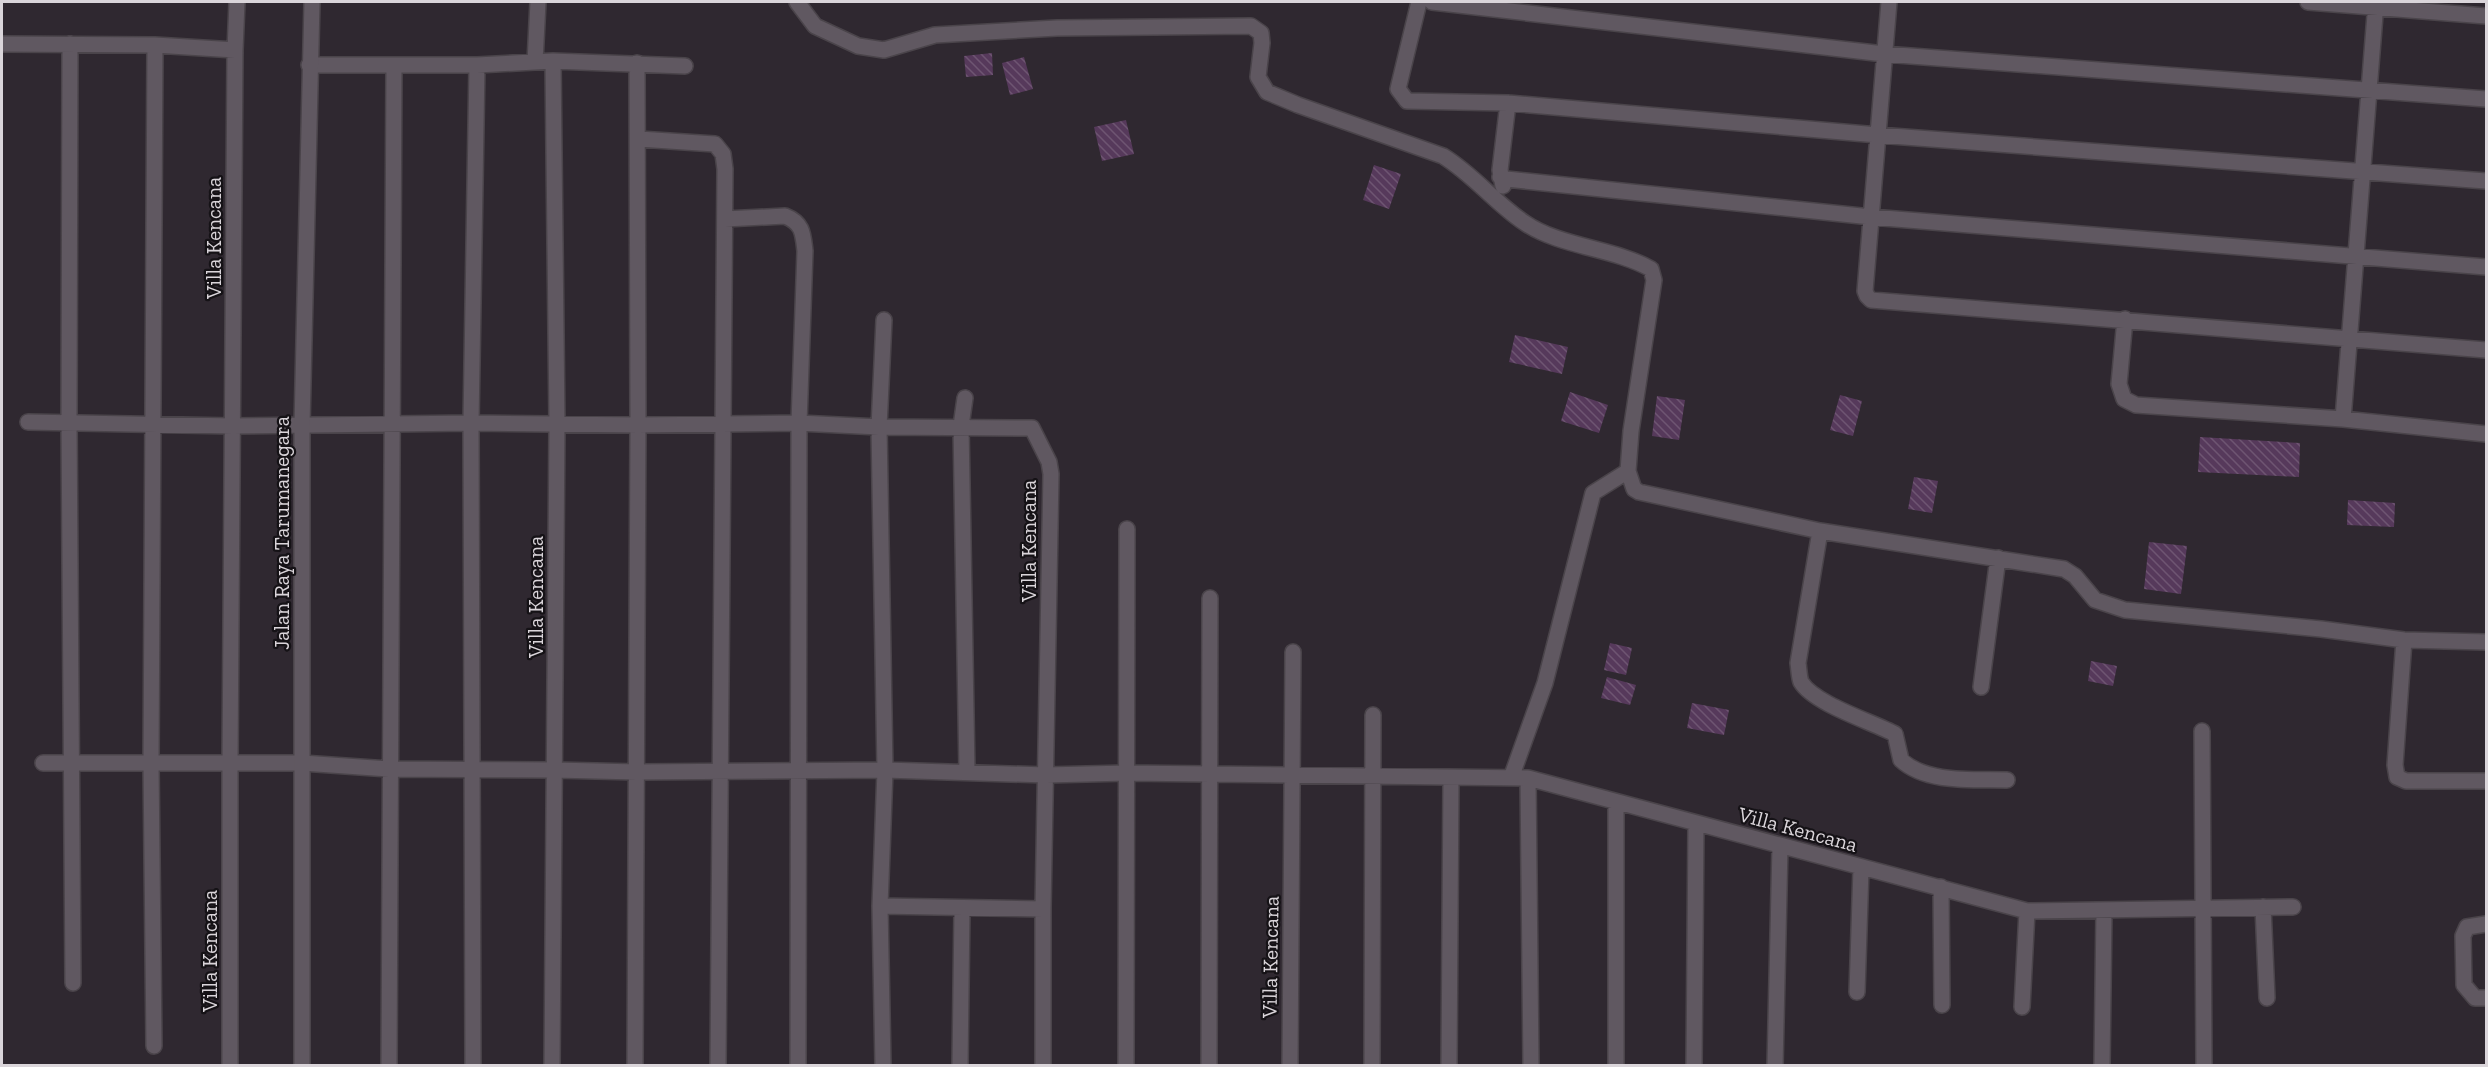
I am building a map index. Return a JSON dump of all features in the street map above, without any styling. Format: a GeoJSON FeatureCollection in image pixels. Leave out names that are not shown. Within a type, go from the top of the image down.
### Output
{"type":"FeatureCollection","features":[{"type":"Feature","properties":{"kind":"street","name":"Villa Kencana"},"geometry":{"type":"LineString","coordinates":[[231,1065],[230,764],[237,2]]}},
{"type":"Feature","properties":{"kind":"street","name":"Jalan Raya Tarumanegara"},"geometry":{"type":"LineString","coordinates":[[302,1065],[302,425],[312,2]]}},
{"type":"Feature","properties":{"kind":"street"},"geometry":{"type":"LineString","coordinates":[[535,62],[538,2]]}},
{"type":"Feature","properties":{"kind":"street"},"geometry":{"type":"LineString","coordinates":[[797,2],[815,26],[858,46],[884,50],[935,35],[1057,28],[1251,26],[1261,33],[1263,44],[1258,77],[1267,92],[1443,156],[1457,165],[1525,224],[1651,269],[1654,279],[1628,471],[1634,489],[1639,492],[1820,531],[2070,571],[2095,600],[2125,609],[2404,640],[2487,642]]}},
{"type":"Feature","properties":{"kind":"street"},"geometry":{"type":"LineString","coordinates":[[1419,2],[1398,89],[1402,97],[1407,100],[1508,103],[1878,135],[2487,181]]}},
{"type":"Feature","properties":{"kind":"street"},"geometry":{"type":"LineString","coordinates":[[1432,2],[1884,54],[2487,99]]}},
{"type":"Feature","properties":{"kind":"street"},"geometry":{"type":"LineString","coordinates":[[1889,2],[1865,291],[1871,300],[2487,350]]}},
{"type":"Feature","properties":{"kind":"street"},"geometry":{"type":"LineString","coordinates":[[2308,2],[2376,4],[2487,16]]}},
{"type":"Feature","properties":{"kind":"street"},"geometry":{"type":"LineString","coordinates":[[2343,419],[2376,4]]}},
{"type":"Feature","properties":{"kind":"street"},"geometry":{"type":"LineString","coordinates":[[2,44],[155,45],[235,50]]}},
{"type":"Feature","properties":{"kind":"street"},"geometry":{"type":"LineString","coordinates":[[70,44],[70,764],[73,983]]}},
{"type":"Feature","properties":{"kind":"street"},"geometry":{"type":"LineString","coordinates":[[154,1046],[151,764],[155,45]]}},
{"type":"Feature","properties":{"kind":"street","name":"Villa Kencana"},"geometry":{"type":"LineString","coordinates":[[552,1065],[557,424],[553,61]]}},
{"type":"Feature","properties":{"kind":"street"},"geometry":{"type":"LineString","coordinates":[[309,65],[477,65],[553,61],[685,66]]}},
{"type":"Feature","properties":{"kind":"street"},"geometry":{"type":"LineString","coordinates":[[635,1065],[639,139],[637,63]]}},
{"type":"Feature","properties":{"kind":"street"},"geometry":{"type":"LineString","coordinates":[[389,1065],[394,65]]}},
{"type":"Feature","properties":{"kind":"street"},"geometry":{"type":"LineString","coordinates":[[473,1065],[471,423],[477,65]]}},
{"type":"Feature","properties":{"kind":"street"},"geometry":{"type":"LineString","coordinates":[[1508,103],[1500,177],[1510,210]]}},
{"type":"Feature","properties":{"kind":"street"},"geometry":{"type":"LineString","coordinates":[[639,139],[715,144],[723,154],[725,169],[717,1065]]}},
{"type":"Feature","properties":{"kind":"street"},"geometry":{"type":"LineString","coordinates":[[1500,177],[1506,180],[1871,217],[2487,267]]}},
{"type":"Feature","properties":{"kind":"street"},"geometry":{"type":"LineString","coordinates":[[725,219],[785,216],[794,220],[802,230],[805,251],[800,423],[798,1065]]}},
{"type":"Feature","properties":{"kind":"street"},"geometry":{"type":"LineString","coordinates":[[2126,319],[2120,384],[2124,399],[2136,405],[2343,419],[2487,434]]}},
{"type":"Feature","properties":{"kind":"street"},"geometry":{"type":"LineString","coordinates":[[883,1065],[880,906],[885,770],[879,427],[884,320]]}},
{"type":"Feature","properties":{"kind":"street"},"geometry":{"type":"LineString","coordinates":[[965,398],[962,426],[968,772]]}},
{"type":"Feature","properties":{"kind":"street","name":"Villa Kencana"},"geometry":{"type":"LineString","coordinates":[[28,422],[233,426],[800,423],[879,427],[1032,428],[1048,462],[1051,474],[1043,909],[1043,1065]]}},
{"type":"Feature","properties":{"kind":"street"},"geometry":{"type":"LineString","coordinates":[[1511,778],[1545,683],[1593,493],[1628,471]]}},
{"type":"Feature","properties":{"kind":"street"},"geometry":{"type":"LineString","coordinates":[[1126,1065],[1127,529]]}},
{"type":"Feature","properties":{"kind":"street"},"geometry":{"type":"LineString","coordinates":[[1820,531],[1798,663],[1803,685],[1845,712],[1895,735],[1901,760],[1922,773],[1954,778],[2007,780]]}},
{"type":"Feature","properties":{"kind":"street"},"geometry":{"type":"LineString","coordinates":[[1981,687],[1998,558]]}},
{"type":"Feature","properties":{"kind":"street"},"geometry":{"type":"LineString","coordinates":[[1209,1065],[1210,598]]}},
{"type":"Feature","properties":{"kind":"street"},"geometry":{"type":"LineString","coordinates":[[2404,640],[2395,765],[2397,777],[2406,781],[2485,781]]}},
{"type":"Feature","properties":{"kind":"street","name":"Villa Kencana"},"geometry":{"type":"LineString","coordinates":[[1290,1065],[1293,652]]}},
{"type":"Feature","properties":{"kind":"street"},"geometry":{"type":"LineString","coordinates":[[1372,1065],[1373,715]]}},
{"type":"Feature","properties":{"kind":"street"},"geometry":{"type":"LineString","coordinates":[[2202,731],[2204,1065]]}},
{"type":"Feature","properties":{"kind":"street","name":"Villa Kencana"},"geometry":{"type":"LineString","coordinates":[[43,763],[302,763],[389,769],[637,772],[885,770],[1046,775],[1127,773],[1293,777],[1528,778],[2027,911],[2293,907]]}},
{"type":"Feature","properties":{"kind":"street"},"geometry":{"type":"LineString","coordinates":[[1449,1065],[1451,778]]}},
{"type":"Feature","properties":{"kind":"street"},"geometry":{"type":"LineString","coordinates":[[1528,778],[1531,1065]]}},
{"type":"Feature","properties":{"kind":"street"},"geometry":{"type":"LineString","coordinates":[[1616,802],[1616,1065]]}},
{"type":"Feature","properties":{"kind":"street"},"geometry":{"type":"LineString","coordinates":[[1694,1065],[1696,823]]}},
{"type":"Feature","properties":{"kind":"street"},"geometry":{"type":"LineString","coordinates":[[1775,1065],[1780,846]]}},
{"type":"Feature","properties":{"kind":"street"},"geometry":{"type":"LineString","coordinates":[[1857,992],[1862,868]]}},
{"type":"Feature","properties":{"kind":"street"},"geometry":{"type":"LineString","coordinates":[[1941,887],[1942,1005]]}},
{"type":"Feature","properties":{"kind":"street"},"geometry":{"type":"LineString","coordinates":[[880,906],[1043,909]]}},
{"type":"Feature","properties":{"kind":"street"},"geometry":{"type":"LineString","coordinates":[[2263,907],[2267,999]]}},
{"type":"Feature","properties":{"kind":"street"},"geometry":{"type":"LineString","coordinates":[[960,1065],[962,909]]}},
{"type":"Feature","properties":{"kind":"street"},"geometry":{"type":"LineString","coordinates":[[2102,1065],[2104,910]]}},
{"type":"Feature","properties":{"kind":"street"},"geometry":{"type":"LineString","coordinates":[[2022,1007],[2027,911]]}},
{"type":"Feature","properties":{"kind":"street"},"geometry":{"type":"LineString","coordinates":[[2487,924],[2468,927],[2463,936],[2464,985],[2475,998],[2487,998]]}},
{"type":"Feature","properties":{"kind":"building"},"geometry":{"type":"Polygon","coordinates":[[[992,53],[993,75],[966,77],[964,56],[992,53]]]}},
{"type":"Feature","properties":{"kind":"building"},"geometry":{"type":"Polygon","coordinates":[[[1024,57],[1033,89],[1010,95],[1002,63],[1024,57]]]}},
{"type":"Feature","properties":{"kind":"building"},"geometry":{"type":"Polygon","coordinates":[[[1126,120],[1134,154],[1102,161],[1094,127],[1126,120]]]}},
{"type":"Feature","properties":{"kind":"building"},"geometry":{"type":"Polygon","coordinates":[[[1374,165],[1401,174],[1389,209],[1363,200],[1374,165]]]}},
{"type":"Feature","properties":{"kind":"building"},"geometry":{"type":"Polygon","coordinates":[[[1515,335],[1568,347],[1562,374],[1509,362],[1515,335]]]}},
{"type":"Feature","properties":{"kind":"building"},"geometry":{"type":"Polygon","coordinates":[[[1570,392],[1608,405],[1599,433],[1561,421],[1570,392]]]}},
{"type":"Feature","properties":{"kind":"building"},"geometry":{"type":"Polygon","coordinates":[[[1840,395],[1862,401],[1853,436],[1830,430],[1840,395]]]}},
{"type":"Feature","properties":{"kind":"building"},"geometry":{"type":"Polygon","coordinates":[[[1657,396],[1685,400],[1679,440],[1652,436],[1657,396]]]}},
{"type":"Feature","properties":{"kind":"building"},"geometry":{"type":"Polygon","coordinates":[[[2200,437],[2300,443],[2299,477],[2198,472],[2200,437]]]}},
{"type":"Feature","properties":{"kind":"building"},"geometry":{"type":"Polygon","coordinates":[[[1914,477],[1938,481],[1932,513],[1908,509],[1914,477]]]}},
{"type":"Feature","properties":{"kind":"building"},"geometry":{"type":"Polygon","coordinates":[[[2348,500],[2395,503],[2394,527],[2347,525],[2348,500]]]}},
{"type":"Feature","properties":{"kind":"building"},"geometry":{"type":"Polygon","coordinates":[[[2149,542],[2187,546],[2181,594],[2144,589],[2149,542]]]}},
{"type":"Feature","properties":{"kind":"building"},"geometry":{"type":"Polygon","coordinates":[[[1610,643],[1632,648],[1626,675],[1604,670],[1610,643]]]}},
{"type":"Feature","properties":{"kind":"building"},"geometry":{"type":"Polygon","coordinates":[[[2091,661],[2117,666],[2113,686],[2088,681],[2091,661]]]}},
{"type":"Feature","properties":{"kind":"building"},"geometry":{"type":"Polygon","coordinates":[[[1607,677],[1636,685],[1630,705],[1601,698],[1607,677]]]}},
{"type":"Feature","properties":{"kind":"building"},"geometry":{"type":"Polygon","coordinates":[[[1692,703],[1729,710],[1724,735],[1687,728],[1692,703]]]}}]}
